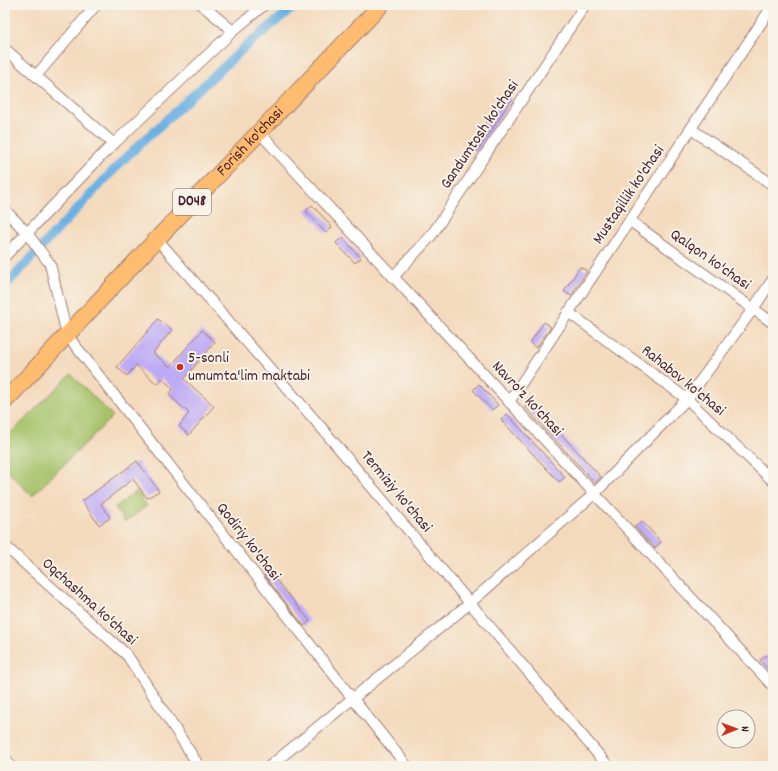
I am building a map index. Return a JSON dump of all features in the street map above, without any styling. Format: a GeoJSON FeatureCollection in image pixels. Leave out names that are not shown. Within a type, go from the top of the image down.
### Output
{"type":"FeatureCollection","features":[{"type":"Feature","properties":{"kind":"main road","name":"Forish ko'chasi"},"geometry":{"type":"LineString","coordinates":[[5,401],[157,239],[381,5]]}},
{"type":"Feature","properties":{"kind":"street"},"geometry":{"type":"LineString","coordinates":[[36,76],[96,5]]}},
{"type":"Feature","properties":{"kind":"street"},"geometry":{"type":"LineString","coordinates":[[202,5],[233,30]]}},
{"type":"Feature","properties":{"kind":"street"},"geometry":{"type":"LineString","coordinates":[[5,256],[114,144],[233,30],[264,5]]}},
{"type":"Feature","properties":{"kind":"street","name":"Gandumtosh ko'chasi"},"geometry":{"type":"LineString","coordinates":[[393,277],[431,236],[586,5]]}},
{"type":"Feature","properties":{"kind":"street","name":"Mustaqillik ko'chasi"},"geometry":{"type":"LineString","coordinates":[[509,402],[772,9]]}},
{"type":"Feature","properties":{"kind":"street"},"geometry":{"type":"LineString","coordinates":[[5,49],[114,144]]}},
{"type":"Feature","properties":{"kind":"street"},"geometry":{"type":"LineString","coordinates":[[691,129],[773,185]]}},
{"type":"Feature","properties":{"kind":"street","name":"Navro'z ko'chasi"},"geometry":{"type":"LineString","coordinates":[[259,132],[773,686]]}},
{"type":"Feature","properties":{"kind":"street"},"geometry":{"type":"LineString","coordinates":[[5,210],[27,232],[50,264],[67,335]]}},
{"type":"Feature","properties":{"kind":"street","name":"Qalqon ko'chasi"},"geometry":{"type":"LineString","coordinates":[[630,221],[773,323]]}},
{"type":"Feature","properties":{"kind":"street","name":"Termiziy ko'chasi"},"geometry":{"type":"LineString","coordinates":[[157,239],[320,426],[608,766]]}},
{"type":"Feature","properties":{"kind":"street"},"geometry":{"type":"LineString","coordinates":[[270,766],[470,604],[594,494],[687,399],[753,309],[773,278]]}},
{"type":"Feature","properties":{"kind":"street","name":"Rahabov ko'chasi"},"geometry":{"type":"LineString","coordinates":[[568,312],[687,399],[773,481]]}},
{"type":"Feature","properties":{"kind":"street","name":"Qodiriy ko'chasi"},"geometry":{"type":"LineString","coordinates":[[67,335],[353,700],[407,766]]}},
{"type":"Feature","properties":{"kind":"street","name":"Oqchashma ko'chasi"},"geometry":{"type":"LineString","coordinates":[[5,546],[127,655],[199,766]]}},
{"type":"Feature","properties":{"kind":"street"},"geometry":{"type":"LineString","coordinates":[[5,758],[10,766]]}},
{"type":"Feature","properties":{"kind":"green space"},"geometry":{"type":"Polygon","coordinates":[[[71,374],[113,416],[32,496],[5,468],[5,439],[71,374]]]}},
{"type":"Feature","properties":{"kind":"green space"},"geometry":{"type":"Polygon","coordinates":[[[137,491],[147,506],[125,522],[115,507],[137,491]]]}},
{"type":"Feature","properties":{"kind":"building"},"geometry":{"type":"Polygon","coordinates":[[[505,94],[512,99],[477,152],[470,147],[505,94]]]}},
{"type":"Feature","properties":{"kind":"building"},"geometry":{"type":"Polygon","coordinates":[[[312,205],[332,227],[326,233],[306,211],[312,205]]]}},
{"type":"Feature","properties":{"kind":"building"},"geometry":{"type":"Polygon","coordinates":[[[342,237],[361,258],[355,263],[336,243],[342,237]]]}},
{"type":"Feature","properties":{"kind":"building"},"geometry":{"type":"Polygon","coordinates":[[[580,267],[587,271],[571,296],[564,291],[580,267]]]}},
{"type":"Feature","properties":{"kind":"building"},"geometry":{"type":"Polygon","coordinates":[[[158,319],[172,330],[153,353],[170,367],[202,330],[215,342],[184,379],[214,406],[189,435],[179,426],[189,413],[169,395],[173,389],[162,378],[157,384],[136,365],[127,376],[117,367],[158,319]]]}},
{"type":"Feature","properties":{"kind":"building"},"geometry":{"type":"Polygon","coordinates":[[[544,322],[551,327],[536,348],[530,343],[544,322]]]}},
{"type":"Feature","properties":{"kind":"building"},"geometry":{"type":"Polygon","coordinates":[[[479,384],[498,405],[492,410],[473,390],[479,384]]]}},
{"type":"Feature","properties":{"kind":"building"},"geometry":{"type":"Polygon","coordinates":[[[531,402],[601,477],[595,483],[525,407],[531,402]]]}},
{"type":"Feature","properties":{"kind":"building"},"geometry":{"type":"Polygon","coordinates":[[[507,414],[565,477],[559,482],[501,420],[507,414]]]}},
{"type":"Feature","properties":{"kind":"building"},"geometry":{"type":"Polygon","coordinates":[[[137,461],[159,491],[147,498],[133,479],[101,504],[110,518],[99,525],[82,501],[137,461]]]}},
{"type":"Feature","properties":{"kind":"building"},"geometry":{"type":"Polygon","coordinates":[[[642,521],[661,542],[655,548],[635,527],[642,521]]]}},
{"type":"Feature","properties":{"kind":"building"},"geometry":{"type":"Polygon","coordinates":[[[269,571],[310,621],[304,626],[264,575],[269,571]]]}},
{"type":"Feature","properties":{"kind":"building"},"geometry":{"type":"Polygon","coordinates":[[[766,655],[773,663],[773,675],[760,660],[766,655]]]}},
{"type":"Feature","properties":{"kind":"waterway"},"geometry":{"type":"LineString","coordinates":[[5,286],[124,159],[245,47],[296,5]]}},
{"type":"Feature","properties":{"kind":"place","name":"5-sonli umumta'lim maktabi"},"geometry":{"type":"Point","coordinates":[180,367]}}]}
